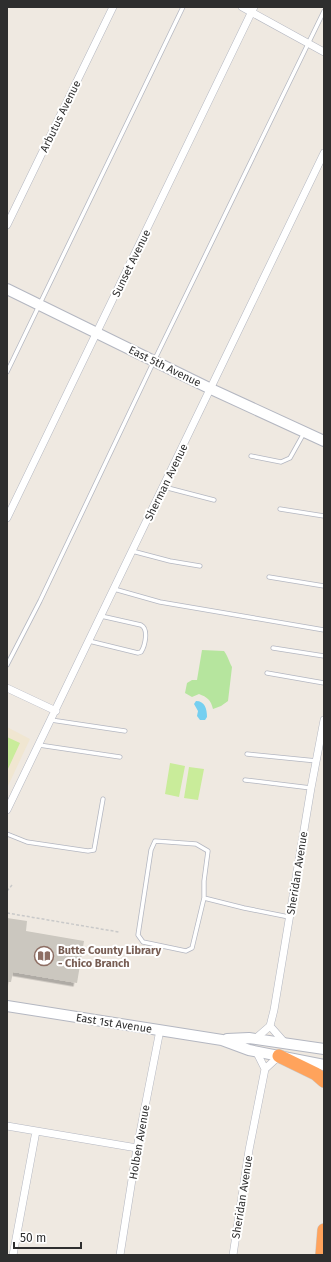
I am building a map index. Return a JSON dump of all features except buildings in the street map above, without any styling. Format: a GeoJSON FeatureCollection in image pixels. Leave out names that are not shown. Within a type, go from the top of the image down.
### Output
{"type":"FeatureCollection","features":[{"type":"Feature","properties":{"kind":"highway"},"geometry":{"type":"LineString","coordinates":[[278,1056],[316,1074],[324,1081]]}},
{"type":"Feature","properties":{"kind":"highway"},"geometry":{"type":"LineString","coordinates":[[322,1255],[324,1230]]}},
{"type":"Feature","properties":{"kind":"street","name":"Arbutus Avenue"},"geometry":{"type":"LineString","coordinates":[[7,225],[113,7]]}},
{"type":"Feature","properties":{"kind":"street"},"geometry":{"type":"LineString","coordinates":[[242,7],[253,9],[324,52]]}},
{"type":"Feature","properties":{"kind":"street","name":"Sunset Avenue"},"geometry":{"type":"LineString","coordinates":[[7,518],[253,9]]}},
{"type":"Feature","properties":{"kind":"street","name":"Sherman Avenue"},"geometry":{"type":"LineString","coordinates":[[7,810],[90,641],[324,153]]}},
{"type":"Feature","properties":{"kind":"street","name":"East 5th Avenue"},"geometry":{"type":"LineString","coordinates":[[7,289],[210,389],[324,441]]}},
{"type":"Feature","properties":{"kind":"street"},"geometry":{"type":"LineString","coordinates":[[7,688],[56,711]]}},
{"type":"Feature","properties":{"kind":"street","name":"Sheridan Avenue"},"geometry":{"type":"LineString","coordinates":[[270,1026],[324,720]]}},
{"type":"Feature","properties":{"kind":"street","name":"East 1st Avenue"},"geometry":{"type":"LineString","coordinates":[[7,1006],[222,1040],[256,1051],[324,1066]]}},
{"type":"Feature","properties":{"kind":"street"},"geometry":{"type":"LineString","coordinates":[[255,1039],[270,1026],[285,1044]]}},
{"type":"Feature","properties":{"kind":"street","name":"Holben Avenue"},"geometry":{"type":"LineString","coordinates":[[120,1255],[137,1148],[160,1030]]}},
{"type":"Feature","properties":{"kind":"street","name":"East 1st Avenue"},"geometry":{"type":"LineString","coordinates":[[222,1040],[249,1038],[324,1049]]}},
{"type":"Feature","properties":{"kind":"street"},"geometry":{"type":"LineString","coordinates":[[256,1051],[265,1069],[278,1056]]}},
{"type":"Feature","properties":{"kind":"street","name":"Sheridan Avenue"},"geometry":{"type":"LineString","coordinates":[[233,1255],[249,1150],[265,1069]]}},
{"type":"Feature","properties":{"kind":"street"},"geometry":{"type":"LineString","coordinates":[[7,1126],[137,1148]]}},
{"type":"Feature","properties":{"kind":"street"},"geometry":{"type":"LineString","coordinates":[[13,1255],[36,1130]]}},
{"type":"Feature","properties":{"kind":"lane"},"geometry":{"type":"LineString","coordinates":[[7,372],[183,7]]}},
{"type":"Feature","properties":{"kind":"lane"},"geometry":{"type":"LineString","coordinates":[[7,665],[40,601],[154,361],[324,11]]}},
{"type":"Feature","properties":{"kind":"lane"},"geometry":{"type":"LineString","coordinates":[[251,456],[281,462],[290,458],[304,433]]}},
{"type":"Feature","properties":{"kind":"lane"},"geometry":{"type":"LineString","coordinates":[[164,487],[214,500]]}},
{"type":"Feature","properties":{"kind":"lane"},"geometry":{"type":"LineString","coordinates":[[280,509],[324,516]]}},
{"type":"Feature","properties":{"kind":"lane"},"geometry":{"type":"LineString","coordinates":[[132,551],[170,561],[200,566]]}},
{"type":"Feature","properties":{"kind":"lane"},"geometry":{"type":"LineString","coordinates":[[269,577],[324,586]]}},
{"type":"Feature","properties":{"kind":"lane"},"geometry":{"type":"LineString","coordinates":[[114,590],[160,602],[324,630]]}},
{"type":"Feature","properties":{"kind":"lane"},"geometry":{"type":"LineString","coordinates":[[90,641],[138,653],[143,650],[146,631],[144,627],[101,616]]}},
{"type":"Feature","properties":{"kind":"lane"},"geometry":{"type":"LineString","coordinates":[[273,648],[324,656]]}},
{"type":"Feature","properties":{"kind":"lane"},"geometry":{"type":"LineString","coordinates":[[267,674],[324,683]]}},
{"type":"Feature","properties":{"kind":"lane"},"geometry":{"type":"LineString","coordinates":[[51,720],[124,731]]}},
{"type":"Feature","properties":{"kind":"lane"},"geometry":{"type":"LineString","coordinates":[[39,745],[120,757]]}},
{"type":"Feature","properties":{"kind":"lane"},"geometry":{"type":"LineString","coordinates":[[247,754],[317,760]]}},
{"type":"Feature","properties":{"kind":"lane"},"geometry":{"type":"LineString","coordinates":[[245,780],[311,788]]}},
{"type":"Feature","properties":{"kind":"lane"},"geometry":{"type":"LineString","coordinates":[[7,834],[27,842],[88,851],[94,850],[103,799]]}},
{"type":"Feature","properties":{"kind":"lane"},"geometry":{"type":"LineString","coordinates":[[155,841],[196,844],[208,851],[204,881],[204,898],[192,948],[186,950],[143,942],[138,935],[152,850],[155,841]]}},
{"type":"Feature","properties":{"kind":"lane"},"geometry":{"type":"LineString","coordinates":[[204,898],[289,917]]}},
{"type":"Feature","properties":{"kind":"path"},"geometry":{"type":"LineString","coordinates":[[7,891],[12,885]]}},
{"type":"Feature","properties":{"kind":"path"},"geometry":{"type":"LineString","coordinates":[[7,913],[119,932]]}},
{"type":"Feature","properties":{"kind":"shaded area"},"geometry":{"type":"Polygon","coordinates":[[[7,727],[30,739],[7,788],[7,727]]]}},
{"type":"Feature","properties":{"kind":"green space"},"geometry":{"type":"Polygon","coordinates":[[[202,650],[224,651],[232,667],[228,701],[213,709],[210,701],[204,696],[199,694],[192,697],[185,693],[187,683],[192,680],[197,680],[202,650]]]}},
{"type":"Feature","properties":{"kind":"green space"},"geometry":{"type":"Polygon","coordinates":[[[7,737],[20,743],[7,771],[7,737]]]}},
{"type":"Feature","properties":{"kind":"green space"},"geometry":{"type":"Polygon","coordinates":[[[170,763],[185,766],[179,797],[165,794],[170,763]]]}},
{"type":"Feature","properties":{"kind":"green space"},"geometry":{"type":"Polygon","coordinates":[[[189,767],[204,769],[198,800],[184,798],[189,767]]]}},
{"type":"Feature","properties":{"kind":"water"},"geometry":{"type":"Polygon","coordinates":[[[196,701],[202,702],[205,706],[207,717],[205,720],[200,720],[197,716],[198,711],[194,704],[196,701]]]}},
{"type":"Feature","properties":{"kind":"place","name":"Butte County Library - Chico Branch"},"geometry":{"type":"Point","coordinates":[44,956]}}]}
